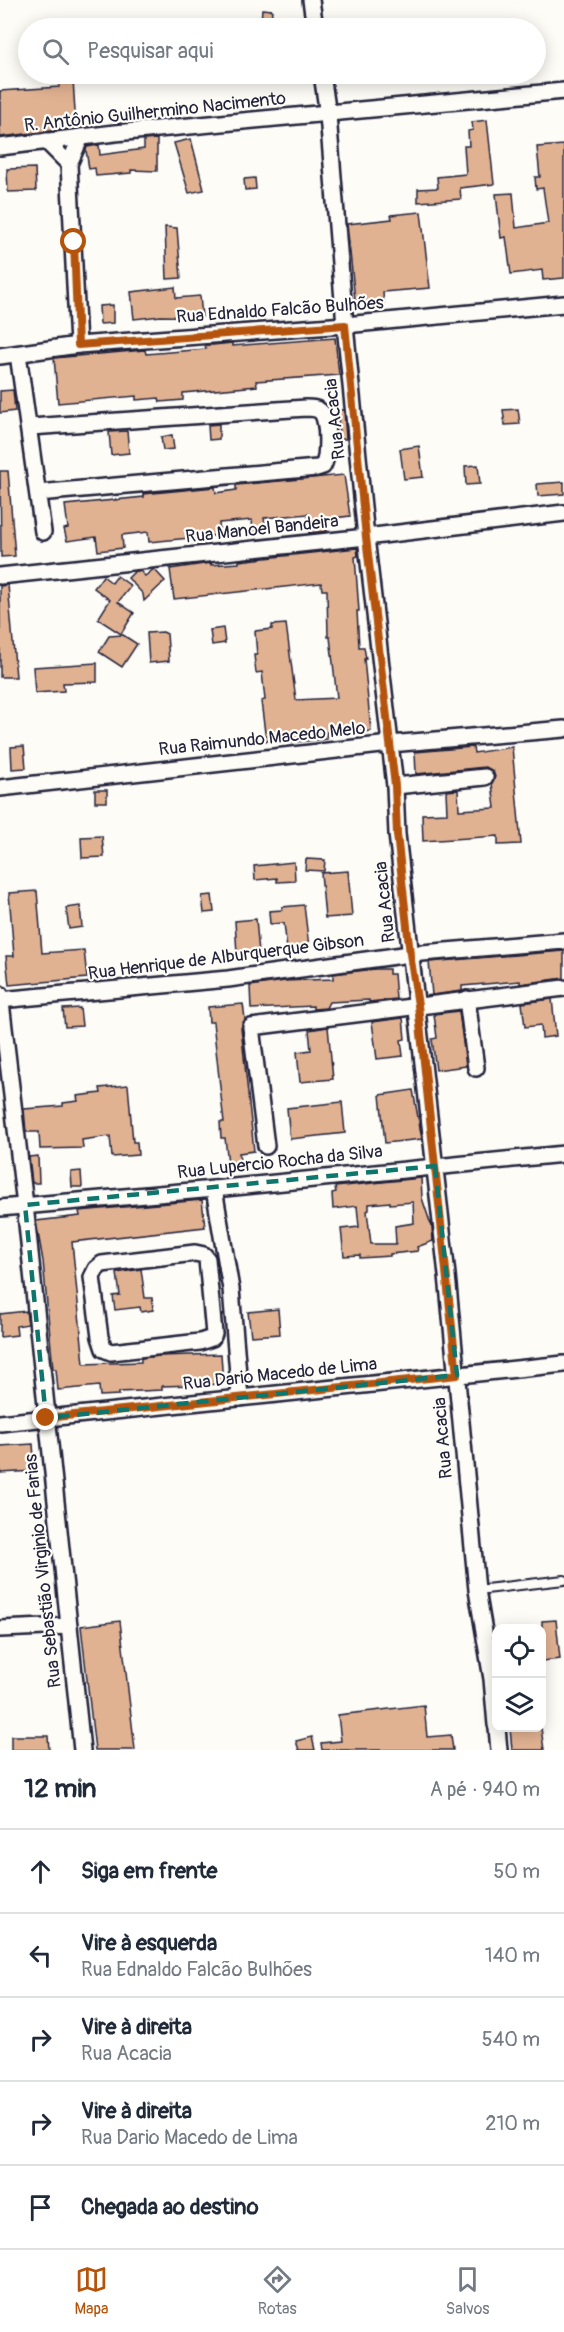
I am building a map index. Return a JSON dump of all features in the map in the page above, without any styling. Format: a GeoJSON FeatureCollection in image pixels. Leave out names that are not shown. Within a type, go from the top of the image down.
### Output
{"type":"FeatureCollection","features":[{"type":"Feature","properties":{"kind":"street"},"geometry":{"type":"LineString","coordinates":[[311,0],[314,18]]}},
{"type":"Feature","properties":{"kind":"street","name":"Rua Acacia"},"geometry":{"type":"LineString","coordinates":[[323,84],[366,537],[395,786],[397,834],[418,1005],[477,1590],[492,1679]]}},
{"type":"Feature","properties":{"kind":"street","name":"R. Antônio Guilhermino Nacimento"},"geometry":{"type":"LineString","coordinates":[[0,147],[81,137],[564,91]]}},
{"type":"Feature","properties":{"kind":"street"},"geometry":{"type":"LineString","coordinates":[[78,345],[69,164],[81,137]]}},
{"type":"Feature","properties":{"kind":"street"},"geometry":{"type":"LineString","coordinates":[[46,141],[69,164]]}},
{"type":"Feature","properties":{"kind":"street","name":"Rua Ednaldo Falcão Bulhões"},"geometry":{"type":"LineString","coordinates":[[0,356],[78,345],[345,325],[564,304]]}},
{"type":"Feature","properties":{"kind":"street"},"geometry":{"type":"LineString","coordinates":[[18,354],[30,426],[43,532]]}},
{"type":"Feature","properties":{"kind":"street"},"geometry":{"type":"LineString","coordinates":[[30,426],[306,408],[315,408],[321,412],[325,420],[326,460],[323,466],[317,468],[38,493]]}},
{"type":"Feature","properties":{"kind":"street","name":"Rua Manoel Bandeira"},"geometry":{"type":"LineString","coordinates":[[0,576],[366,537],[564,513]]}},
{"type":"Feature","properties":{"kind":"street","name":"Rua Raimundo Macedo Melo"},"geometry":{"type":"LineString","coordinates":[[0,788],[390,744],[564,729]]}},
{"type":"Feature","properties":{"kind":"street"},"geometry":{"type":"LineString","coordinates":[[395,786],[485,777]]}},
{"type":"Feature","properties":{"kind":"street","name":"Rua Henrique de Alburquerque Gibson"},"geometry":{"type":"LineString","coordinates":[[0,1000],[228,979],[410,954],[564,941]]}},
{"type":"Feature","properties":{"kind":"street"},"geometry":{"type":"LineString","coordinates":[[266,1146],[251,1027],[564,988]]}},
{"type":"Feature","properties":{"kind":"street","name":"Rua Sebastião Virginio de Farias"},"geometry":{"type":"LineString","coordinates":[[0,994],[25,1205],[82,1750]]}},
{"type":"Feature","properties":{"kind":"street"},"geometry":{"type":"LineString","coordinates":[[467,999],[476,1068]]}},
{"type":"Feature","properties":{"kind":"street","name":"Rua Lupercio Rocha da Silva"},"geometry":{"type":"LineString","coordinates":[[0,1208],[564,1154]]}},
{"type":"Feature","properties":{"kind":"street"},"geometry":{"type":"LineString","coordinates":[[214,1189],[231,1288],[240,1398]]}},
{"type":"Feature","properties":{"kind":"street"},"geometry":{"type":"LineString","coordinates":[[200,1253],[207,1259],[211,1294],[214,1334],[207,1341],[111,1352],[104,1349],[101,1344],[92,1277],[102,1264],[200,1253]]}},
{"type":"Feature","properties":{"kind":"street"},"geometry":{"type":"LineString","coordinates":[[211,1294],[231,1288]]}},
{"type":"Feature","properties":{"kind":"street","name":"Rua Dario Macedo de Lima"},"geometry":{"type":"LineString","coordinates":[[0,1423],[564,1364]]}},
{"type":"Feature","properties":{"kind":"street"},"geometry":{"type":"LineString","coordinates":[[0,1629],[69,1626]]}},
{"type":"Feature","properties":{"kind":"street","name":"Rua Acacia"},"geometry":{"type":"LineString","coordinates":[[498,1732],[499,1750]]}},
{"type":"Feature","properties":{"kind":"lane"},"geometry":{"type":"LineString","coordinates":[[477,1590],[564,1580]]}},
{"type":"Feature","properties":{"kind":"highlighted area"},"geometry":{"type":"Polygon","coordinates":[[[435,1166],[457,1375],[46,1418],[25,1205],[435,1166]]]}},
{"type":"Feature","properties":{"kind":"building"},"geometry":{"type":"Polygon","coordinates":[[[262,9],[272,10],[271,18],[261,18],[262,9]]]}},
{"type":"Feature","properties":{"kind":"building"},"geometry":{"type":"Polygon","coordinates":[[[59,84],[73,84],[76,128],[0,137],[0,91],[59,87],[59,84]]]}},
{"type":"Feature","properties":{"kind":"building"},"geometry":{"type":"Polygon","coordinates":[[[487,120],[494,184],[460,188],[461,199],[418,202],[418,189],[438,188],[437,177],[466,174],[464,146],[469,146],[468,131],[473,130],[472,122],[487,120]]]}},
{"type":"Feature","properties":{"kind":"building"},"geometry":{"type":"Polygon","coordinates":[[[157,139],[157,171],[131,170],[131,173],[96,176],[95,168],[89,169],[87,147],[99,145],[100,155],[144,149],[144,140],[157,139]]]}},
{"type":"Feature","properties":{"kind":"building"},"geometry":{"type":"Polygon","coordinates":[[[191,139],[204,190],[189,193],[174,143],[191,139]]]}},
{"type":"Feature","properties":{"kind":"building"},"geometry":{"type":"Polygon","coordinates":[[[564,145],[564,278],[543,280],[542,270],[511,274],[506,237],[501,238],[496,194],[513,193],[516,228],[548,223],[543,188],[536,189],[535,177],[540,177],[537,147],[564,145]]]}},
{"type":"Feature","properties":{"kind":"building"},"geometry":{"type":"Polygon","coordinates":[[[35,168],[36,191],[8,192],[7,169],[35,168]]]}},
{"type":"Feature","properties":{"kind":"building"},"geometry":{"type":"Polygon","coordinates":[[[255,178],[256,189],[245,190],[244,179],[255,178]]]}},
{"type":"Feature","properties":{"kind":"building"},"geometry":{"type":"Polygon","coordinates":[[[421,212],[430,288],[383,292],[384,307],[366,308],[365,299],[355,300],[347,224],[392,219],[391,215],[421,212]]]}},
{"type":"Feature","properties":{"kind":"building"},"geometry":{"type":"Polygon","coordinates":[[[165,227],[177,228],[181,278],[167,279],[165,227]]]}},
{"type":"Feature","properties":{"kind":"building"},"geometry":{"type":"Polygon","coordinates":[[[175,287],[176,298],[200,296],[202,317],[161,316],[134,319],[131,292],[175,287]]]}},
{"type":"Feature","properties":{"kind":"building"},"geometry":{"type":"Polygon","coordinates":[[[113,305],[113,323],[100,324],[99,306],[113,305]]]}},
{"type":"Feature","properties":{"kind":"building"},"geometry":{"type":"Polygon","coordinates":[[[335,338],[339,375],[256,381],[257,386],[183,393],[183,400],[160,402],[159,398],[136,400],[136,396],[58,403],[54,358],[145,350],[146,354],[206,349],[205,345],[232,343],[232,346],[335,338]]]}},
{"type":"Feature","properties":{"kind":"building"},"geometry":{"type":"Polygon","coordinates":[[[13,390],[15,411],[0,413],[0,391],[13,390]]]}},
{"type":"Feature","properties":{"kind":"building"},"geometry":{"type":"Polygon","coordinates":[[[518,409],[520,424],[505,425],[503,410],[518,409]]]}},
{"type":"Feature","properties":{"kind":"building"},"geometry":{"type":"Polygon","coordinates":[[[338,410],[344,410],[346,439],[339,439],[338,410]]]}},
{"type":"Feature","properties":{"kind":"building"},"geometry":{"type":"Polygon","coordinates":[[[219,424],[219,439],[209,440],[208,425],[219,424]]]}},
{"type":"Feature","properties":{"kind":"building"},"geometry":{"type":"Polygon","coordinates":[[[127,431],[129,453],[111,455],[109,432],[127,431]]]}},
{"type":"Feature","properties":{"kind":"building"},"geometry":{"type":"Polygon","coordinates":[[[172,435],[174,449],[163,450],[161,437],[172,435]]]}},
{"type":"Feature","properties":{"kind":"building"},"geometry":{"type":"Polygon","coordinates":[[[419,446],[423,477],[404,479],[400,449],[419,446]]]}},
{"type":"Feature","properties":{"kind":"building"},"geometry":{"type":"Polygon","coordinates":[[[478,465],[480,484],[466,485],[465,466],[478,465]]]}},
{"type":"Feature","properties":{"kind":"building"},"geometry":{"type":"Polygon","coordinates":[[[0,471],[8,471],[15,556],[1,557],[0,471]]]}},
{"type":"Feature","properties":{"kind":"building"},"geometry":{"type":"Polygon","coordinates":[[[344,475],[350,516],[326,519],[327,531],[309,533],[308,514],[264,518],[266,530],[253,531],[252,520],[219,523],[220,535],[149,542],[148,532],[122,535],[123,548],[98,551],[96,537],[67,541],[64,529],[68,528],[65,505],[215,487],[216,493],[236,490],[236,485],[344,475]]]}},
{"type":"Feature","properties":{"kind":"building"},"geometry":{"type":"Polygon","coordinates":[[[564,482],[564,494],[538,496],[537,484],[564,482]]]}},
{"type":"Feature","properties":{"kind":"building"},"geometry":{"type":"Polygon","coordinates":[[[357,548],[358,556],[355,557],[359,647],[364,647],[366,659],[364,659],[371,731],[356,733],[355,728],[326,732],[327,739],[284,743],[284,739],[266,741],[261,701],[265,700],[262,672],[256,673],[254,655],[257,655],[255,631],[272,629],[272,625],[286,624],[296,700],[337,698],[330,637],[328,637],[327,590],[322,590],[321,583],[174,599],[170,569],[357,548]]]}},
{"type":"Feature","properties":{"kind":"building"},"geometry":{"type":"Polygon","coordinates":[[[154,569],[165,581],[144,601],[143,594],[128,578],[135,571],[140,571],[145,576],[154,569]]]}},
{"type":"Feature","properties":{"kind":"building"},"geometry":{"type":"Polygon","coordinates":[[[103,576],[112,583],[117,576],[131,586],[118,602],[134,613],[121,634],[98,619],[110,600],[94,588],[103,576]]]}},
{"type":"Feature","properties":{"kind":"building"},"geometry":{"type":"Polygon","coordinates":[[[8,585],[16,677],[0,677],[0,586],[8,585]]]}},
{"type":"Feature","properties":{"kind":"building"},"geometry":{"type":"Polygon","coordinates":[[[223,628],[225,643],[212,645],[210,630],[223,628]]]}},
{"type":"Feature","properties":{"kind":"building"},"geometry":{"type":"Polygon","coordinates":[[[147,633],[167,634],[169,661],[149,663],[147,633]]]}},
{"type":"Feature","properties":{"kind":"building"},"geometry":{"type":"Polygon","coordinates":[[[123,635],[137,644],[122,667],[99,652],[109,636],[123,635]]]}},
{"type":"Feature","properties":{"kind":"building"},"geometry":{"type":"Polygon","coordinates":[[[97,663],[97,682],[63,683],[64,691],[35,693],[33,667],[97,663]]]}},
{"type":"Feature","properties":{"kind":"building"},"geometry":{"type":"Polygon","coordinates":[[[24,746],[26,768],[12,769],[11,747],[24,746]]]}},
{"type":"Feature","properties":{"kind":"building"},"geometry":{"type":"Polygon","coordinates":[[[473,747],[474,753],[512,747],[521,844],[498,845],[498,836],[423,841],[422,814],[447,813],[446,791],[458,790],[459,810],[495,808],[492,783],[495,777],[493,771],[485,767],[416,774],[415,752],[473,747]]]}},
{"type":"Feature","properties":{"kind":"building"},"geometry":{"type":"Polygon","coordinates":[[[95,790],[107,790],[107,802],[95,802],[95,790]]]}},
{"type":"Feature","properties":{"kind":"building"},"geometry":{"type":"Polygon","coordinates":[[[102,836],[104,857],[82,858],[81,837],[102,836]]]}},
{"type":"Feature","properties":{"kind":"building"},"geometry":{"type":"Polygon","coordinates":[[[306,859],[325,860],[324,871],[305,870],[306,859]]]}},
{"type":"Feature","properties":{"kind":"building"},"geometry":{"type":"Polygon","coordinates":[[[294,862],[295,881],[277,882],[277,878],[255,880],[254,866],[294,862]]]}},
{"type":"Feature","properties":{"kind":"building"},"geometry":{"type":"Polygon","coordinates":[[[348,871],[352,916],[325,918],[321,873],[348,871]]]}},
{"type":"Feature","properties":{"kind":"building"},"geometry":{"type":"Polygon","coordinates":[[[37,891],[42,953],[84,950],[87,978],[9,985],[6,956],[14,956],[9,893],[37,891]]]}},
{"type":"Feature","properties":{"kind":"building"},"geometry":{"type":"Polygon","coordinates":[[[212,895],[214,912],[204,913],[202,896],[212,895]]]}},
{"type":"Feature","properties":{"kind":"building"},"geometry":{"type":"Polygon","coordinates":[[[304,905],[309,947],[287,949],[284,923],[270,924],[269,911],[304,905]]]}},
{"type":"Feature","properties":{"kind":"building"},"geometry":{"type":"Polygon","coordinates":[[[80,906],[82,927],[69,929],[66,908],[80,906]]]}},
{"type":"Feature","properties":{"kind":"building"},"geometry":{"type":"Polygon","coordinates":[[[256,919],[259,953],[237,954],[235,921],[256,919]]]}},
{"type":"Feature","properties":{"kind":"building"},"geometry":{"type":"Polygon","coordinates":[[[564,951],[564,978],[520,984],[520,981],[462,986],[462,991],[432,995],[429,962],[564,951]]]}},
{"type":"Feature","properties":{"kind":"building"},"geometry":{"type":"Polygon","coordinates":[[[389,969],[389,974],[394,974],[396,999],[329,1002],[326,1008],[313,1009],[313,1006],[251,1009],[250,986],[285,981],[333,979],[333,974],[389,969]]]}},
{"type":"Feature","properties":{"kind":"building"},"geometry":{"type":"Polygon","coordinates":[[[552,999],[556,1036],[542,1038],[541,1025],[525,1027],[522,1003],[552,999]]]}},
{"type":"Feature","properties":{"kind":"building"},"geometry":{"type":"Polygon","coordinates":[[[243,1004],[245,1019],[241,1028],[254,1151],[239,1153],[240,1162],[228,1163],[225,1138],[221,1138],[220,1122],[224,1122],[213,1022],[209,1022],[208,1007],[243,1004]]]}},
{"type":"Feature","properties":{"kind":"building"},"geometry":{"type":"Polygon","coordinates":[[[80,1008],[82,1026],[65,1027],[63,1009],[80,1008]]]}},
{"type":"Feature","properties":{"kind":"building"},"geometry":{"type":"Polygon","coordinates":[[[459,1011],[466,1066],[436,1070],[432,1039],[437,1038],[434,1014],[459,1011]]]}},
{"type":"Feature","properties":{"kind":"building"},"geometry":{"type":"Polygon","coordinates":[[[403,1018],[405,1039],[401,1040],[403,1056],[377,1059],[372,1022],[403,1018]]]}},
{"type":"Feature","properties":{"kind":"building"},"geometry":{"type":"Polygon","coordinates":[[[328,1027],[333,1079],[300,1082],[297,1052],[311,1050],[309,1030],[328,1027]]]}},
{"type":"Feature","properties":{"kind":"building"},"geometry":{"type":"Polygon","coordinates":[[[128,1085],[133,1142],[137,1142],[138,1155],[112,1157],[110,1136],[82,1140],[83,1148],[40,1149],[39,1132],[26,1132],[24,1109],[63,1106],[63,1103],[78,1101],[77,1096],[101,1093],[100,1088],[128,1085]]]}},
{"type":"Feature","properties":{"kind":"building"},"geometry":{"type":"Polygon","coordinates":[[[413,1090],[422,1139],[385,1143],[380,1095],[413,1090]]]}},
{"type":"Feature","properties":{"kind":"building"},"geometry":{"type":"Polygon","coordinates":[[[342,1102],[345,1133],[290,1139],[287,1108],[342,1102]]]}},
{"type":"Feature","properties":{"kind":"building"},"geometry":{"type":"Polygon","coordinates":[[[38,1156],[39,1183],[32,1183],[29,1157],[38,1156]]]}},
{"type":"Feature","properties":{"kind":"building"},"geometry":{"type":"Polygon","coordinates":[[[81,1171],[82,1187],[72,1187],[71,1172],[81,1171]]]}},
{"type":"Feature","properties":{"kind":"building"},"geometry":{"type":"Polygon","coordinates":[[[421,1178],[422,1198],[432,1228],[433,1241],[417,1247],[418,1251],[390,1254],[390,1256],[360,1258],[360,1255],[344,1256],[341,1229],[359,1227],[357,1206],[333,1209],[332,1193],[336,1192],[335,1187],[421,1178]],[[390,1202],[369,1204],[367,1211],[371,1244],[396,1244],[395,1226],[414,1223],[413,1202],[390,1204],[390,1202]]]}},
{"type":"Feature","properties":{"kind":"building"},"geometry":{"type":"Polygon","coordinates":[[[202,1200],[205,1227],[72,1242],[84,1364],[141,1362],[141,1358],[160,1356],[221,1354],[223,1384],[162,1386],[162,1390],[119,1392],[119,1395],[100,1396],[99,1386],[58,1390],[56,1369],[53,1369],[43,1261],[36,1221],[80,1216],[79,1211],[202,1200]]]}},
{"type":"Feature","properties":{"kind":"building"},"geometry":{"type":"Polygon","coordinates":[[[141,1269],[145,1298],[152,1298],[153,1310],[141,1312],[140,1307],[115,1310],[113,1296],[120,1295],[117,1273],[141,1269]]]}},
{"type":"Feature","properties":{"kind":"building"},"geometry":{"type":"Polygon","coordinates":[[[278,1309],[280,1334],[251,1336],[248,1312],[278,1309]]]}},
{"type":"Feature","properties":{"kind":"building"},"geometry":{"type":"Polygon","coordinates":[[[26,1311],[28,1324],[16,1326],[17,1335],[0,1337],[0,1314],[26,1311]]]}},
{"type":"Feature","properties":{"kind":"building"},"geometry":{"type":"Polygon","coordinates":[[[33,1444],[35,1471],[0,1473],[0,1446],[33,1444]]]}},
{"type":"Feature","properties":{"kind":"building"},"geometry":{"type":"Polygon","coordinates":[[[556,1620],[560,1659],[546,1661],[546,1624],[542,1624],[542,1621],[556,1620]]]}},
{"type":"Feature","properties":{"kind":"building"},"geometry":{"type":"Polygon","coordinates":[[[120,1621],[135,1750],[95,1750],[81,1626],[120,1621]]]}},
{"type":"Feature","properties":{"kind":"building"},"geometry":{"type":"Polygon","coordinates":[[[424,1705],[427,1737],[451,1735],[453,1750],[322,1750],[321,1743],[341,1741],[338,1715],[424,1705]]]}},
{"type":"Feature","properties":{"kind":"building"},"geometry":{"type":"Polygon","coordinates":[[[510,1732],[542,1732],[544,1750],[512,1750],[510,1732]]]}},
{"type":"Feature","properties":{"kind":"building"},"geometry":{"type":"Polygon","coordinates":[[[11,1736],[48,1736],[49,1750],[11,1750],[11,1736]]]}},
{"type":"Feature","properties":{"kind":"building"},"geometry":{"type":"Polygon","coordinates":[[[312,1737],[315,1750],[299,1750],[296,1741],[312,1737]]]}},
{"type":"Feature","properties":{"kind":"route"},"geometry":{"type":"LineString","coordinates":[[46,1418],[457,1375],[418,1005],[397,834],[395,786],[366,537],[345,325],[78,345],[74,242]]}}]}
